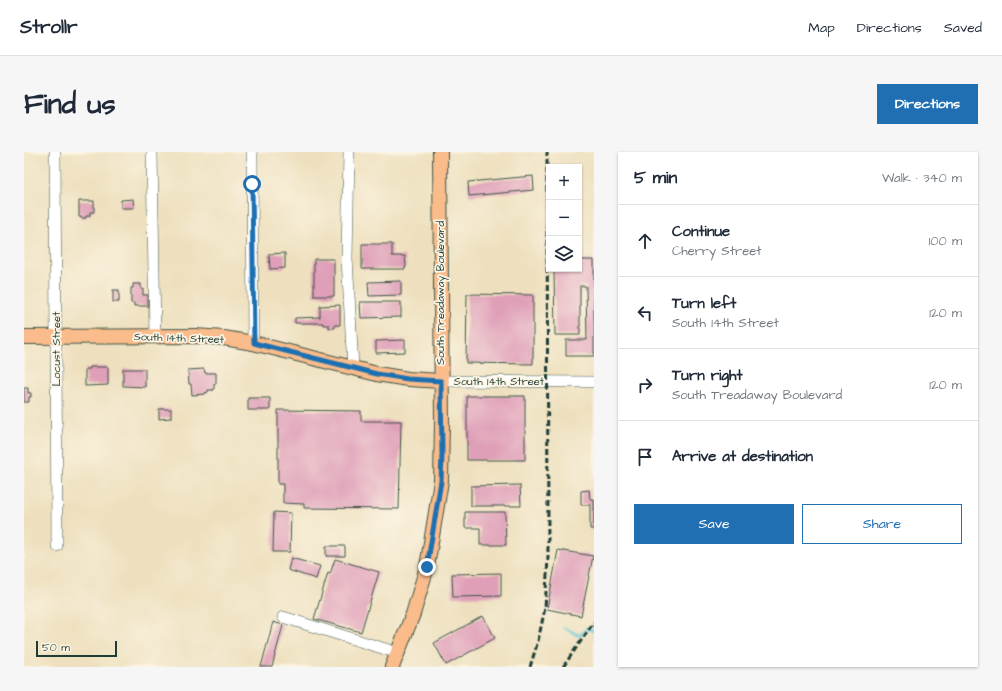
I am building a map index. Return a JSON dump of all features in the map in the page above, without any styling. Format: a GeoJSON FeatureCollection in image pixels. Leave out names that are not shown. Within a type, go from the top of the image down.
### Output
{"type":"FeatureCollection","features":[{"type":"Feature","properties":{"kind":"main road","name":"South Treadaway Boulevard"},"geometry":{"type":"LineString","coordinates":[[392,667],[413,614],[427,567],[441,481],[440,152]]}},
{"type":"Feature","properties":{"kind":"main road","name":"South 14th Street"},"geometry":{"type":"LineString","coordinates":[[24,337],[195,336],[224,338],[254,343],[353,368],[408,379],[441,381]]}},
{"type":"Feature","properties":{"kind":"street","name":"Locust Street"},"geometry":{"type":"LineString","coordinates":[[55,152],[57,546]]}},
{"type":"Feature","properties":{"kind":"street"},"geometry":{"type":"LineString","coordinates":[[152,152],[155,336]]}},
{"type":"Feature","properties":{"kind":"street"},"geometry":{"type":"LineString","coordinates":[[252,152],[254,343]]}},
{"type":"Feature","properties":{"kind":"street"},"geometry":{"type":"LineString","coordinates":[[349,152],[347,258],[353,368]]}},
{"type":"Feature","properties":{"kind":"street","name":"South 14th Street"},"geometry":{"type":"LineString","coordinates":[[441,381],[594,382]]}},
{"type":"Feature","properties":{"kind":"street"},"geometry":{"type":"LineString","coordinates":[[283,617],[398,653]]}},
{"type":"Feature","properties":{"kind":"building"},"geometry":{"type":"Polygon","coordinates":[[[533,176],[534,190],[469,196],[468,182],[533,176]]]}},
{"type":"Feature","properties":{"kind":"building"},"geometry":{"type":"Polygon","coordinates":[[[133,199],[134,208],[121,208],[121,200],[133,199]]]}},
{"type":"Feature","properties":{"kind":"building"},"geometry":{"type":"Polygon","coordinates":[[[79,201],[94,201],[94,212],[90,212],[90,216],[86,216],[86,218],[79,217],[79,201]]]}},
{"type":"Feature","properties":{"kind":"building"},"geometry":{"type":"Polygon","coordinates":[[[362,244],[392,244],[392,256],[405,256],[405,269],[362,269],[362,244]]]}},
{"type":"Feature","properties":{"kind":"building"},"geometry":{"type":"Polygon","coordinates":[[[285,253],[285,268],[270,269],[269,254],[285,253]]]}},
{"type":"Feature","properties":{"kind":"building"},"geometry":{"type":"Polygon","coordinates":[[[314,259],[334,259],[334,296],[314,296],[314,259]]]}},
{"type":"Feature","properties":{"kind":"building"},"geometry":{"type":"Polygon","coordinates":[[[582,260],[594,260],[594,356],[566,356],[566,340],[587,340],[586,286],[580,286],[580,335],[555,335],[554,272],[582,272],[582,260]]]}},
{"type":"Feature","properties":{"kind":"building"},"geometry":{"type":"Polygon","coordinates":[[[401,281],[401,295],[369,296],[368,282],[401,281]]]}},
{"type":"Feature","properties":{"kind":"building"},"geometry":{"type":"Polygon","coordinates":[[[133,284],[141,284],[143,295],[148,295],[148,306],[134,306],[134,303],[131,303],[131,288],[133,288],[133,284]]]}},
{"type":"Feature","properties":{"kind":"building"},"geometry":{"type":"Polygon","coordinates":[[[113,290],[119,290],[119,302],[113,302],[113,290]]]}},
{"type":"Feature","properties":{"kind":"building"},"geometry":{"type":"Polygon","coordinates":[[[467,294],[533,295],[533,364],[466,363],[467,294]]]}},
{"type":"Feature","properties":{"kind":"building"},"geometry":{"type":"Polygon","coordinates":[[[360,302],[401,302],[401,317],[361,318],[360,302]]]}},
{"type":"Feature","properties":{"kind":"building"},"geometry":{"type":"Polygon","coordinates":[[[340,305],[340,325],[335,325],[335,328],[329,328],[329,325],[323,325],[323,323],[295,323],[295,318],[320,317],[320,306],[340,305]]]}},
{"type":"Feature","properties":{"kind":"building"},"geometry":{"type":"Polygon","coordinates":[[[405,340],[405,352],[376,353],[376,341],[405,340]]]}},
{"type":"Feature","properties":{"kind":"building"},"geometry":{"type":"Polygon","coordinates":[[[90,367],[108,367],[108,385],[85,386],[85,369],[90,369],[90,367]]]}},
{"type":"Feature","properties":{"kind":"building"},"geometry":{"type":"Polygon","coordinates":[[[123,369],[145,369],[145,387],[123,386],[123,369]]]}},
{"type":"Feature","properties":{"kind":"building"},"geometry":{"type":"Polygon","coordinates":[[[204,369],[205,373],[216,373],[216,384],[214,384],[214,390],[208,390],[205,394],[192,395],[191,384],[189,384],[188,370],[204,369]]]}},
{"type":"Feature","properties":{"kind":"building"},"geometry":{"type":"Polygon","coordinates":[[[24,388],[28,388],[28,393],[31,393],[29,402],[24,402],[24,388]]]}},
{"type":"Feature","properties":{"kind":"building"},"geometry":{"type":"Polygon","coordinates":[[[467,396],[525,396],[525,460],[467,460],[467,396]]]}},
{"type":"Feature","properties":{"kind":"building"},"geometry":{"type":"Polygon","coordinates":[[[248,398],[270,398],[270,410],[248,410],[248,398]]]}},
{"type":"Feature","properties":{"kind":"building"},"geometry":{"type":"Polygon","coordinates":[[[159,409],[171,409],[171,418],[159,419],[159,409]]]}},
{"type":"Feature","properties":{"kind":"building"},"geometry":{"type":"Polygon","coordinates":[[[278,410],[361,411],[361,421],[401,421],[399,509],[304,508],[304,504],[283,503],[283,484],[278,484],[278,410]]]}},
{"type":"Feature","properties":{"kind":"building"},"geometry":{"type":"Polygon","coordinates":[[[520,485],[521,506],[471,506],[471,486],[520,485]]]}},
{"type":"Feature","properties":{"kind":"building"},"geometry":{"type":"Polygon","coordinates":[[[589,490],[590,499],[594,499],[594,529],[590,529],[590,505],[581,505],[581,491],[589,490]]]}},
{"type":"Feature","properties":{"kind":"building"},"geometry":{"type":"Polygon","coordinates":[[[274,512],[291,513],[290,552],[273,552],[274,512]]]}},
{"type":"Feature","properties":{"kind":"building"},"geometry":{"type":"Polygon","coordinates":[[[465,512],[505,512],[506,545],[480,545],[480,528],[465,528],[465,512]]]}},
{"type":"Feature","properties":{"kind":"building"},"geometry":{"type":"Polygon","coordinates":[[[326,546],[345,546],[345,556],[326,556],[326,546]]]}},
{"type":"Feature","properties":{"kind":"building"},"geometry":{"type":"Polygon","coordinates":[[[558,550],[593,556],[581,616],[547,609],[558,550]]]}},
{"type":"Feature","properties":{"kind":"building"},"geometry":{"type":"Polygon","coordinates":[[[291,558],[320,566],[316,579],[288,570],[291,558]]]}},
{"type":"Feature","properties":{"kind":"building"},"geometry":{"type":"Polygon","coordinates":[[[335,559],[379,572],[361,632],[314,619],[328,573],[330,574],[335,559]]]}},
{"type":"Feature","properties":{"kind":"building"},"geometry":{"type":"Polygon","coordinates":[[[501,573],[501,596],[453,597],[452,574],[501,573]]]}},
{"type":"Feature","properties":{"kind":"building"},"geometry":{"type":"Polygon","coordinates":[[[483,616],[495,638],[446,665],[434,643],[483,616]]]}},
{"type":"Feature","properties":{"kind":"building"},"geometry":{"type":"Polygon","coordinates":[[[273,622],[283,625],[272,667],[261,667],[273,622]]]}},
{"type":"Feature","properties":{"kind":"waterway"},"geometry":{"type":"LineString","coordinates":[[564,628],[577,635],[580,635],[587,628],[594,631]]}},
{"type":"Feature","properties":{"kind":"railway"},"geometry":{"type":"LineString","coordinates":[[530,667],[538,641],[545,608],[548,558],[547,152]]}},
{"type":"Feature","properties":{"kind":"railway"},"geometry":{"type":"LineString","coordinates":[[563,667],[594,622]]}},
{"type":"Feature","properties":{"kind":"route"},"geometry":{"type":"LineString","coordinates":[[252,184],[254,343],[377,374],[408,379],[441,381],[441,481],[427,567]]}}]}
